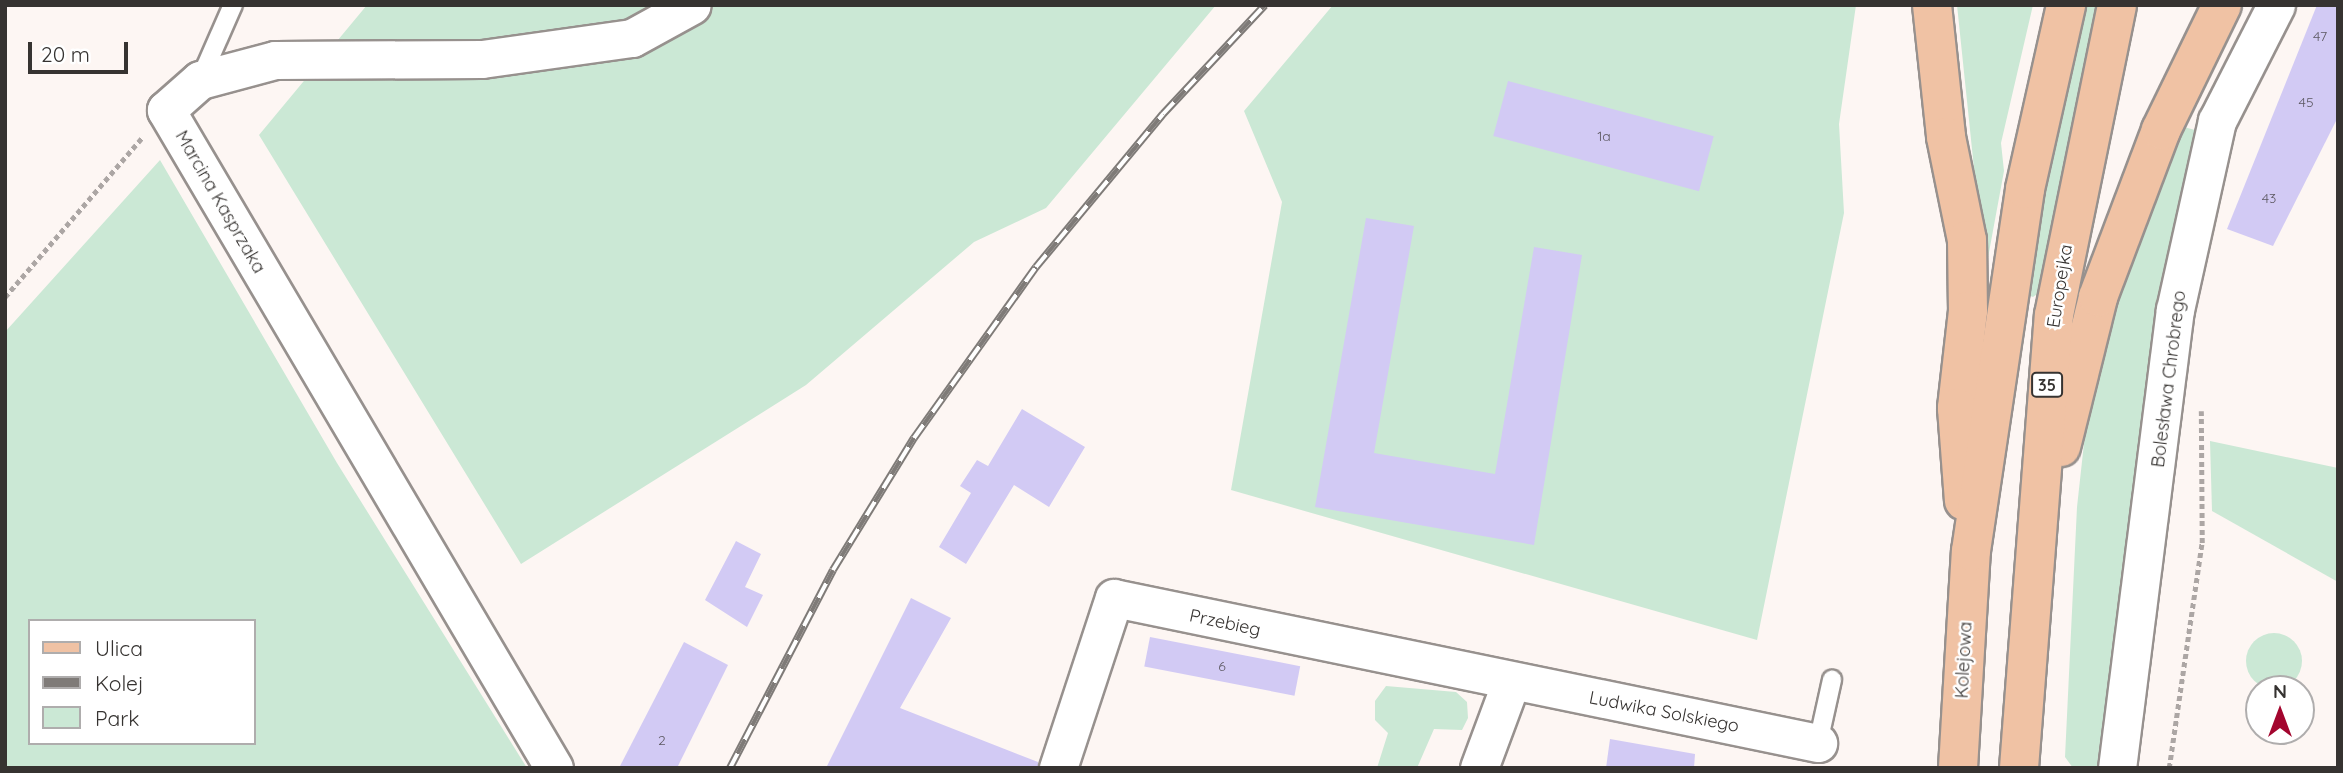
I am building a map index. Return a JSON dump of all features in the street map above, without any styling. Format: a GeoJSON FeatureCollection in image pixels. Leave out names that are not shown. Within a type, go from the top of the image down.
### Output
{"type":"FeatureCollection","features":[{"type":"Feature","properties":{"kind":"main road"},"geometry":{"type":"LineString","coordinates":[[1932,5],[1946,137],[1967,240],[1968,311],[1957,408],[1970,551]]}},
{"type":"Feature","properties":{"kind":"main road"},"geometry":{"type":"LineString","coordinates":[[1970,551],[2025,189],[2066,5]]}},
{"type":"Feature","properties":{"kind":"main road","name":"Europejka"},"geometry":{"type":"LineString","coordinates":[[2033,572],[2054,315],[2117,5]]}},
{"type":"Feature","properties":{"kind":"main road"},"geometry":{"type":"LineString","coordinates":[[2033,572],[2098,298],[2161,130],[2222,5]]}},
{"type":"Feature","properties":{"kind":"main road","name":"Kolejowa"},"geometry":{"type":"LineString","coordinates":[[1958,768],[1970,551]]}},
{"type":"Feature","properties":{"kind":"main road","name":"35"},"geometry":{"type":"LineString","coordinates":[[2019,768],[2033,572]]}},
{"type":"Feature","properties":{"kind":"street","name":"Marcina Kasprzaka"},"geometry":{"type":"LineString","coordinates":[[554,768],[166,110],[200,80],[275,60],[482,59],[632,38],[692,5]]}},
{"type":"Feature","properties":{"kind":"street","name":"Bolesława Chrobrego"},"geometry":{"type":"LineString","coordinates":[[2117,768],[2178,297],[2217,121],[2276,5]]}},
{"type":"Feature","properties":{"kind":"street","name":"Przebieg"},"geometry":{"type":"LineString","coordinates":[[1058,768],[1114,598],[1511,682]]}},
{"type":"Feature","properties":{"kind":"street","name":"Ludwika Solskiego"},"geometry":{"type":"LineString","coordinates":[[1511,682],[1818,743]]}},
{"type":"Feature","properties":{"kind":"street"},"geometry":{"type":"LineString","coordinates":[[1479,768],[1511,682]]}},
{"type":"Feature","properties":{"kind":"lane"},"geometry":{"type":"LineString","coordinates":[[200,80],[233,5]]}},
{"type":"Feature","properties":{"kind":"lane"},"geometry":{"type":"LineString","coordinates":[[1818,743],[1832,680]]}},
{"type":"Feature","properties":{"kind":"path"},"geometry":{"type":"LineString","coordinates":[[5,297],[166,110]]}},
{"type":"Feature","properties":{"kind":"path"},"geometry":{"type":"LineString","coordinates":[[2169,768],[2202,542],[2202,404]]}},
{"type":"Feature","properties":{"kind":"green space"},"geometry":{"type":"Polygon","coordinates":[[[367,5],[1216,5],[1046,208],[974,242],[806,385],[521,564],[259,135],[367,5]]]}},
{"type":"Feature","properties":{"kind":"green space"},"geometry":{"type":"Polygon","coordinates":[[[1333,5],[1856,5],[1839,124],[1844,213],[1757,640],[1231,490],[1282,202],[1244,111],[1333,5]]]}},
{"type":"Feature","properties":{"kind":"green space"},"geometry":{"type":"Polygon","coordinates":[[[1957,5],[2033,5],[2001,143],[2004,171],[1985,274],[1957,5]]]}},
{"type":"Feature","properties":{"kind":"green space"},"geometry":{"type":"Polygon","coordinates":[[[2082,5],[2097,5],[2040,292],[2033,297],[2028,295],[2048,158],[2082,5]]]}},
{"type":"Feature","properties":{"kind":"green space"},"geometry":{"type":"Polygon","coordinates":[[[2179,118],[2184,127],[2206,133],[2105,768],[2073,768],[2065,757],[2077,507],[2088,407],[2105,326],[2179,118]]]}},
{"type":"Feature","properties":{"kind":"green space"},"geometry":{"type":"Polygon","coordinates":[[[160,160],[337,463],[527,768],[5,768],[5,332],[160,160]]]}},
{"type":"Feature","properties":{"kind":"green space"},"geometry":{"type":"Polygon","coordinates":[[[2210,441],[2338,468],[2338,582],[2212,511],[2210,441]]]}},
{"type":"Feature","properties":{"kind":"green space"},"geometry":{"type":"Polygon","coordinates":[[[2268,633],[2280,633],[2290,637],[2298,645],[2302,655],[2299,675],[2249,675],[2246,667],[2246,655],[2250,645],[2258,637],[2268,633]]]}},
{"type":"Feature","properties":{"kind":"green space"},"geometry":{"type":"Polygon","coordinates":[[[1386,686],[1456,692],[1467,702],[1468,718],[1462,730],[1434,729],[1417,768],[1377,768],[1388,733],[1375,720],[1375,701],[1386,686]]]}},
{"type":"Feature","properties":{"kind":"building"},"geometry":{"type":"Polygon","coordinates":[[[2317,5],[2338,5],[2338,117],[2273,246],[2227,229],[2317,5]]]}},
{"type":"Feature","properties":{"kind":"building"},"geometry":{"type":"Polygon","coordinates":[[[1508,81],[1714,136],[1699,191],[1493,136],[1508,81]]]}},
{"type":"Feature","properties":{"kind":"building"},"geometry":{"type":"Polygon","coordinates":[[[1366,218],[1414,226],[1374,453],[1495,474],[1534,247],[1582,255],[1534,545],[1315,507],[1366,218]]]}},
{"type":"Feature","properties":{"kind":"building"},"geometry":{"type":"Polygon","coordinates":[[[1022,409],[1085,447],[1049,507],[1014,485],[966,564],[939,547],[971,493],[960,486],[977,460],[988,466],[1022,409]]]}},
{"type":"Feature","properties":{"kind":"building"},"geometry":{"type":"Polygon","coordinates":[[[736,541],[761,554],[745,587],[763,595],[747,627],[705,600],[736,541]]]}},
{"type":"Feature","properties":{"kind":"building"},"geometry":{"type":"Polygon","coordinates":[[[911,598],[951,618],[900,708],[1038,762],[1038,768],[826,768],[911,598]]]}},
{"type":"Feature","properties":{"kind":"building"},"geometry":{"type":"Polygon","coordinates":[[[1150,637],[1300,666],[1294,696],[1144,666],[1150,637]]]}},
{"type":"Feature","properties":{"kind":"building"},"geometry":{"type":"Polygon","coordinates":[[[684,642],[728,665],[677,768],[619,768],[684,642]]]}},
{"type":"Feature","properties":{"kind":"building"},"geometry":{"type":"Polygon","coordinates":[[[1610,739],[1695,754],[1694,768],[1606,768],[1610,739]]]}},
{"type":"Feature","properties":{"kind":"railway"},"geometry":{"type":"LineString","coordinates":[[730,768],[833,570],[914,438],[1036,267],[1163,114],[1265,5]]}}]}
